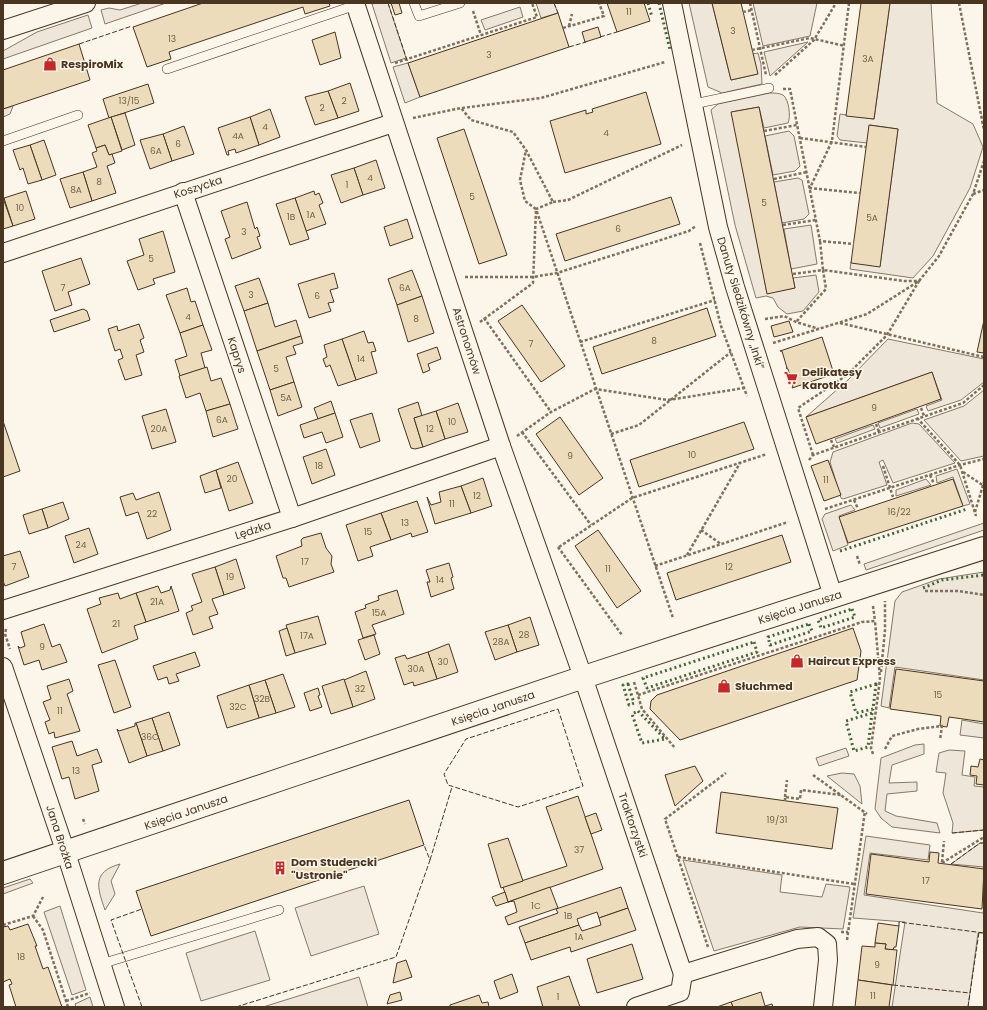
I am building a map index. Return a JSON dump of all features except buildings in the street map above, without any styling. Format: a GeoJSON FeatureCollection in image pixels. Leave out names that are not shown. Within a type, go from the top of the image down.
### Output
{"type":"FeatureCollection","features":[{"type":"Feature","properties":{"kind":"street"},"geometry":{"type":"LineString","coordinates":[[3,30],[86,3]]}},
{"type":"Feature","properties":{"kind":"street","name":"Danuty Siedzikówny „Inki”"},"geometry":{"type":"LineString","coordinates":[[672,3],[694,104],[705,168],[718,227],[734,287],[783,434],[833,596]]}},
{"type":"Feature","properties":{"kind":"street","name":"Astronomów"},"geometry":{"type":"LineString","coordinates":[[355,4],[400,121],[448,281],[508,442],[583,677]]}},
{"type":"Feature","properties":{"kind":"street","name":"Koszycka"},"geometry":{"type":"LineString","coordinates":[[3,253],[400,121]]}},
{"type":"Feature","properties":{"kind":"street","name":"Kaprys"},"geometry":{"type":"LineString","coordinates":[[183,192],[292,518]]}},
{"type":"Feature","properties":{"kind":"street","name":"Lędzka"},"geometry":{"type":"LineString","coordinates":[[3,610],[292,518],[508,442]]}},
{"type":"Feature","properties":{"kind":"street","name":"Księcia Janusza"},"geometry":{"type":"LineString","coordinates":[[3,873],[66,853],[583,677],[984,548]]}},
{"type":"Feature","properties":{"kind":"street","name":"Jana Brożka"},"geometry":{"type":"LineString","coordinates":[[3,668],[66,853],[115,1007]]}},
{"type":"Feature","properties":{"kind":"street","name":"Traktorzystki"},"geometry":{"type":"LineString","coordinates":[[583,677],[683,974]]}},
{"type":"Feature","properties":{"kind":"street"},"geometry":{"type":"LineString","coordinates":[[636,1007],[680,992],[683,974],[797,939],[818,937],[827,944],[829,949],[823,1007]]}},
{"type":"Feature","properties":{"kind":"lane"},"geometry":{"type":"LineString","coordinates":[[414,3],[419,16],[460,3]]}},
{"type":"Feature","properties":{"kind":"lane"},"geometry":{"type":"LineString","coordinates":[[166,69],[355,4]]}},
{"type":"Feature","properties":{"kind":"lane"},"geometry":{"type":"LineString","coordinates":[[694,104],[768,84]]}},
{"type":"Feature","properties":{"kind":"lane"},"geometry":{"type":"LineString","coordinates":[[3,141],[78,115]]}},
{"type":"Feature","properties":{"kind":"lane"},"geometry":{"type":"LineString","coordinates":[[101,964],[278,910]]}},
{"type":"Feature","properties":{"kind":"path"},"geometry":{"type":"LineString","coordinates":[[389,66],[537,17],[532,3]]}},
{"type":"Feature","properties":{"kind":"path"},"geometry":{"type":"LineString","coordinates":[[563,28],[604,16],[599,3]]}},
{"type":"Feature","properties":{"kind":"path"},"geometry":{"type":"LineString","coordinates":[[750,3],[768,84]]}},
{"type":"Feature","properties":{"kind":"path"},"geometry":{"type":"LineString","coordinates":[[768,84],[814,40],[836,3]]}},
{"type":"Feature","properties":{"kind":"path"},"geometry":{"type":"LineString","coordinates":[[810,188],[832,141],[845,46],[849,3]]}},
{"type":"Feature","properties":{"kind":"path"},"geometry":{"type":"LineString","coordinates":[[959,3],[984,130]]}},
{"type":"Feature","properties":{"kind":"path"},"geometry":{"type":"LineString","coordinates":[[472,9],[481,35]]}},
{"type":"Feature","properties":{"kind":"path"},"geometry":{"type":"LineString","coordinates":[[743,12],[752,10]]}},
{"type":"Feature","properties":{"kind":"path"},"geometry":{"type":"LineString","coordinates":[[569,26],[572,14]]}},
{"type":"Feature","properties":{"kind":"path"},"geometry":{"type":"LineString","coordinates":[[752,50],[810,38],[845,46]]}},
{"type":"Feature","properties":{"kind":"path"},"geometry":{"type":"LineString","coordinates":[[400,121],[461,108],[541,98],[666,62]]}},
{"type":"Feature","properties":{"kind":"path"},"geometry":{"type":"LineString","coordinates":[[768,84],[790,89],[820,241],[826,289],[796,322]]}},
{"type":"Feature","properties":{"kind":"path"},"geometry":{"type":"LineString","coordinates":[[461,108],[471,120],[513,132],[526,150],[553,202]]}},
{"type":"Feature","properties":{"kind":"path"},"geometry":{"type":"LineString","coordinates":[[764,131],[797,125]]}},
{"type":"Feature","properties":{"kind":"path"},"geometry":{"type":"LineString","coordinates":[[800,138],[832,141],[866,147]]}},
{"type":"Feature","properties":{"kind":"path"},"geometry":{"type":"LineString","coordinates":[[536,209],[553,202],[568,200],[682,145]]}},
{"type":"Feature","properties":{"kind":"path"},"geometry":{"type":"LineString","coordinates":[[526,150],[520,180],[525,201],[536,209],[595,389],[673,618]]}},
{"type":"Feature","properties":{"kind":"path"},"geometry":{"type":"LineString","coordinates":[[984,161],[973,194],[939,256],[919,281],[887,335],[847,375],[798,408],[813,454],[963,403],[984,385]]}},
{"type":"Feature","properties":{"kind":"path"},"geometry":{"type":"LineString","coordinates":[[774,179],[806,172]]}},
{"type":"Feature","properties":{"kind":"path"},"geometry":{"type":"LineString","coordinates":[[810,188],[860,193]]}},
{"type":"Feature","properties":{"kind":"path"},"geometry":{"type":"LineString","coordinates":[[973,194],[984,190]]}},
{"type":"Feature","properties":{"kind":"path"},"geometry":{"type":"LineString","coordinates":[[476,324],[533,283],[536,209]]}},
{"type":"Feature","properties":{"kind":"path"},"geometry":{"type":"LineString","coordinates":[[783,226],[816,220]]}},
{"type":"Feature","properties":{"kind":"path"},"geometry":{"type":"LineString","coordinates":[[460,277],[533,277],[557,273],[689,231],[696,226]]}},
{"type":"Feature","properties":{"kind":"path"},"geometry":{"type":"LineString","coordinates":[[820,241],[854,244]]}},
{"type":"Feature","properties":{"kind":"path"},"geometry":{"type":"LineString","coordinates":[[792,274],[823,270],[904,281],[919,281]]}},
{"type":"Feature","properties":{"kind":"path"},"geometry":{"type":"LineString","coordinates":[[769,345],[867,314],[919,281]]}},
{"type":"Feature","properties":{"kind":"path"},"geometry":{"type":"LineString","coordinates":[[580,342],[715,300]]}},
{"type":"Feature","properties":{"kind":"path"},"geometry":{"type":"LineString","coordinates":[[760,320],[784,316],[796,322],[820,329]]}},
{"type":"Feature","properties":{"kind":"path"},"geometry":{"type":"LineString","coordinates":[[484,318],[551,412]]}},
{"type":"Feature","properties":{"kind":"path"},"geometry":{"type":"LineString","coordinates":[[840,323],[984,357]]}},
{"type":"Feature","properties":{"kind":"path"},"geometry":{"type":"LineString","coordinates":[[611,434],[639,424],[731,352]]}},
{"type":"Feature","properties":{"kind":"path"},"geometry":{"type":"LineString","coordinates":[[508,442],[551,412],[595,389],[668,400],[744,388]]}},
{"type":"Feature","properties":{"kind":"path"},"geometry":{"type":"LineString","coordinates":[[921,408],[924,416]]}},
{"type":"Feature","properties":{"kind":"path"},"geometry":{"type":"LineString","coordinates":[[917,418],[960,465],[976,516]]}},
{"type":"Feature","properties":{"kind":"path"},"geometry":{"type":"LineString","coordinates":[[876,424],[879,432]]}},
{"type":"Feature","properties":{"kind":"path"},"geometry":{"type":"LineString","coordinates":[[522,432],[591,525]]}},
{"type":"Feature","properties":{"kind":"path"},"geometry":{"type":"LineString","coordinates":[[831,440],[834,447]]}},
{"type":"Feature","properties":{"kind":"path"},"geometry":{"type":"LineString","coordinates":[[559,547],[632,498],[767,454]]}},
{"type":"Feature","properties":{"kind":"path"},"geometry":{"type":"LineString","coordinates":[[823,510],[960,465],[984,459]]}},
{"type":"Feature","properties":{"kind":"path"},"geometry":{"type":"LineString","coordinates":[[686,556],[740,463]]}},
{"type":"Feature","properties":{"kind":"path"},"geometry":{"type":"LineString","coordinates":[[883,466],[893,497]]}},
{"type":"Feature","properties":{"kind":"path"},"geometry":{"type":"LineString","coordinates":[[962,471],[984,485],[975,512]]}},
{"type":"Feature","properties":{"kind":"path"},"geometry":{"type":"LineString","coordinates":[[930,475],[934,484]]}},
{"type":"Feature","properties":{"kind":"path"},"geometry":{"type":"LineString","coordinates":[[854,500],[858,509]]}},
{"type":"Feature","properties":{"kind":"path"},"geometry":{"type":"LineString","coordinates":[[655,566],[788,522]]}},
{"type":"Feature","properties":{"kind":"path"},"geometry":{"type":"LineString","coordinates":[[701,530],[721,544]]}},
{"type":"Feature","properties":{"kind":"path"},"geometry":{"type":"LineString","coordinates":[[555,546],[559,547],[622,636]]}},
{"type":"Feature","properties":{"kind":"path"},"geometry":{"type":"LineString","coordinates":[[873,754],[871,748],[886,630],[885,593],[882,581]]}},
{"type":"Feature","properties":{"kind":"path"},"geometry":{"type":"LineString","coordinates":[[921,591],[958,591],[984,595]]}},
{"type":"Feature","properties":{"kind":"path"},"geometry":{"type":"LineString","coordinates":[[872,604],[880,679]]}},
{"type":"Feature","properties":{"kind":"path"},"geometry":{"type":"LineString","coordinates":[[638,695],[855,624],[875,621]]}},
{"type":"Feature","properties":{"kind":"path"},"geometry":{"type":"LineString","coordinates":[[632,678],[642,709],[675,748]]}},
{"type":"Feature","properties":{"kind":"path"},"geometry":{"type":"LineString","coordinates":[[885,749],[892,736],[918,729],[942,726],[940,740]]}},
{"type":"Feature","properties":{"kind":"path"},"geometry":{"type":"LineString","coordinates":[[709,949],[665,819],[726,773]]}},
{"type":"Feature","properties":{"kind":"path"},"geometry":{"type":"LineString","coordinates":[[813,775],[866,812],[845,947]]}},
{"type":"Feature","properties":{"kind":"path"},"geometry":{"type":"LineString","coordinates":[[785,801],[787,780]]}},
{"type":"Feature","properties":{"kind":"path"},"geometry":{"type":"LineString","coordinates":[[785,797],[800,799],[800,790],[841,795]]}},
{"type":"Feature","properties":{"kind":"path"},"geometry":{"type":"LineString","coordinates":[[944,841],[942,863],[984,837]]}},
{"type":"Feature","properties":{"kind":"path"},"geometry":{"type":"LineString","coordinates":[[678,857],[854,884]]}},
{"type":"Feature","properties":{"kind":"path"},"geometry":{"type":"LineString","coordinates":[[3,925],[33,916],[43,897]]}},
{"type":"Feature","properties":{"kind":"path"},"geometry":{"type":"LineString","coordinates":[[33,916],[43,930],[68,1007]]}},
{"type":"Feature","properties":{"kind":"path"},"geometry":{"type":"LineString","coordinates":[[840,932],[848,932]]}},
{"type":"Feature","properties":{"kind":"path"},"geometry":{"type":"LineString","coordinates":[[66,1001],[90,993]]}},
{"type":"Feature","properties":{"kind":"shaded area"},"geometry":{"type":"Polygon","coordinates":[[[142,3],[166,3],[105,24],[101,10],[109,8],[120,10],[142,3]]]}},
{"type":"Feature","properties":{"kind":"shaded area"},"geometry":{"type":"Polygon","coordinates":[[[388,3],[406,58],[391,63],[372,4],[388,3]]]}},
{"type":"Feature","properties":{"kind":"shaded area"},"geometry":{"type":"Polygon","coordinates":[[[536,3],[554,3],[558,13],[541,18],[536,3]]]}},
{"type":"Feature","properties":{"kind":"shaded area"},"geometry":{"type":"Polygon","coordinates":[[[689,3],[712,3],[731,80],[757,74],[753,54],[758,53],[761,64],[762,84],[722,93],[708,87],[689,3]]]}},
{"type":"Feature","properties":{"kind":"shaded area"},"geometry":{"type":"Polygon","coordinates":[[[753,3],[817,3],[810,36],[763,46],[753,3]]]}},
{"type":"Feature","properties":{"kind":"shaded area"},"geometry":{"type":"Polygon","coordinates":[[[890,3],[931,3],[937,103],[973,124],[983,147],[970,188],[933,256],[913,278],[850,269],[851,262],[880,266],[898,129],[870,125],[867,143],[840,140],[837,136],[840,114],[874,119],[890,3]]]}},
{"type":"Feature","properties":{"kind":"shaded area"},"geometry":{"type":"Polygon","coordinates":[[[520,7],[523,17],[485,30],[481,20],[520,7]]]}},
{"type":"Feature","properties":{"kind":"shaded area"},"geometry":{"type":"Polygon","coordinates":[[[88,15],[92,28],[3,59],[3,51],[37,32],[88,15]]]}},
{"type":"Feature","properties":{"kind":"shaded area"},"geometry":{"type":"Polygon","coordinates":[[[808,42],[770,76],[764,52],[808,42]]]}},
{"type":"Feature","properties":{"kind":"shaded area"},"geometry":{"type":"Polygon","coordinates":[[[408,63],[420,97],[405,103],[393,67],[408,63]]]}},
{"type":"Feature","properties":{"kind":"shaded area"},"geometry":{"type":"Polygon","coordinates":[[[770,93],[783,95],[787,100],[789,108],[788,123],[764,128],[759,107],[732,112],[767,293],[795,288],[793,278],[816,275],[819,292],[803,311],[787,314],[778,307],[773,298],[766,296],[756,298],[735,225],[711,110],[718,104],[770,93]]]}},
{"type":"Feature","properties":{"kind":"shaded area"},"geometry":{"type":"Polygon","coordinates":[[[13,106],[10,114],[3,117],[3,109],[13,106]]]}},
{"type":"Feature","properties":{"kind":"shaded area"},"geometry":{"type":"Polygon","coordinates":[[[789,131],[794,136],[800,166],[795,171],[773,175],[765,136],[789,131]]]}},
{"type":"Feature","properties":{"kind":"shaded area"},"geometry":{"type":"Polygon","coordinates":[[[798,178],[802,180],[809,214],[804,219],[782,223],[774,182],[798,178]]]}},
{"type":"Feature","properties":{"kind":"shaded area"},"geometry":{"type":"Polygon","coordinates":[[[811,225],[817,264],[791,269],[784,229],[811,225]]]}},
{"type":"Feature","properties":{"kind":"shaded area"},"geometry":{"type":"Polygon","coordinates":[[[888,339],[984,359],[984,382],[961,400],[928,411],[926,406],[942,400],[932,372],[806,417],[849,379],[888,339]]]}},
{"type":"Feature","properties":{"kind":"shaded area"},"geometry":{"type":"Polygon","coordinates":[[[984,390],[984,456],[961,461],[924,420],[964,406],[984,390]]]}},
{"type":"Feature","properties":{"kind":"shaded area"},"geometry":{"type":"Polygon","coordinates":[[[917,409],[919,414],[880,428],[878,423],[917,409]]]}},
{"type":"Feature","properties":{"kind":"shaded area"},"geometry":{"type":"Polygon","coordinates":[[[912,423],[919,424],[955,463],[893,483],[883,460],[879,462],[887,485],[843,499],[841,498],[830,462],[833,452],[912,423]]]}},
{"type":"Feature","properties":{"kind":"shaded area"},"geometry":{"type":"Polygon","coordinates":[[[873,425],[875,429],[837,443],[835,439],[873,425]]]}},
{"type":"Feature","properties":{"kind":"shaded area"},"geometry":{"type":"Polygon","coordinates":[[[957,469],[970,504],[963,506],[953,477],[937,483],[936,476],[957,469]]]}},
{"type":"Feature","properties":{"kind":"shaded area"},"geometry":{"type":"Polygon","coordinates":[[[926,479],[931,485],[896,496],[896,490],[926,479]]]}},
{"type":"Feature","properties":{"kind":"shaded area"},"geometry":{"type":"Polygon","coordinates":[[[851,505],[855,510],[839,516],[848,545],[833,551],[822,519],[825,514],[851,505]]]}},
{"type":"Feature","properties":{"kind":"shaded area"},"geometry":{"type":"Polygon","coordinates":[[[984,523],[984,530],[866,570],[864,564],[984,523]]]}},
{"type":"Feature","properties":{"kind":"shaded area"},"geometry":{"type":"Polygon","coordinates":[[[984,572],[984,680],[895,667],[889,708],[881,706],[895,601],[902,592],[939,579],[984,572]]]}},
{"type":"Feature","properties":{"kind":"shaded area"},"geometry":{"type":"Polygon","coordinates":[[[962,720],[984,724],[984,738],[960,735],[962,720]]]}},
{"type":"Feature","properties":{"kind":"shaded area"},"geometry":{"type":"Polygon","coordinates":[[[924,744],[924,754],[892,765],[889,783],[917,782],[917,791],[887,794],[885,811],[896,816],[937,823],[940,833],[892,827],[881,818],[875,809],[881,758],[915,745],[924,744]]]}},
{"type":"Feature","properties":{"kind":"shaded area"},"geometry":{"type":"Polygon","coordinates":[[[846,748],[849,756],[819,766],[816,758],[846,748]]]}},
{"type":"Feature","properties":{"kind":"shaded area"},"geometry":{"type":"Polygon","coordinates":[[[949,750],[965,751],[962,775],[975,777],[974,786],[984,787],[984,830],[952,833],[953,823],[943,793],[946,773],[936,772],[939,753],[949,750]]]}},
{"type":"Feature","properties":{"kind":"shaded area"},"geometry":{"type":"Polygon","coordinates":[[[842,773],[854,774],[860,786],[862,804],[827,776],[842,773]]]}},
{"type":"Feature","properties":{"kind":"shaded area"},"geometry":{"type":"Polygon","coordinates":[[[866,836],[930,845],[928,860],[870,853],[864,895],[983,913],[984,907],[984,933],[978,933],[968,1007],[892,1007],[905,922],[853,918],[866,836]]]}},
{"type":"Feature","properties":{"kind":"shaded area"},"geometry":{"type":"Polygon","coordinates":[[[980,843],[984,843],[984,867],[951,864],[980,843]]]}},
{"type":"Feature","properties":{"kind":"shaded area"},"geometry":{"type":"Polygon","coordinates":[[[683,860],[782,875],[780,892],[822,897],[826,884],[850,887],[843,929],[800,927],[714,951],[683,860]]]}},
{"type":"Feature","properties":{"kind":"shaded area"},"geometry":{"type":"Polygon","coordinates":[[[120,864],[111,881],[115,894],[105,910],[100,894],[99,881],[105,871],[120,864]]]}},
{"type":"Feature","properties":{"kind":"shaded area"},"geometry":{"type":"Polygon","coordinates":[[[30,879],[33,883],[3,894],[3,888],[30,879]]]}},
{"type":"Feature","properties":{"kind":"shaded area"},"geometry":{"type":"Polygon","coordinates":[[[364,886],[379,934],[311,956],[295,908],[364,886]]]}},
{"type":"Feature","properties":{"kind":"shaded area"},"geometry":{"type":"Polygon","coordinates":[[[60,906],[86,990],[72,995],[44,912],[60,906]]]}},
{"type":"Feature","properties":{"kind":"shaded area"},"geometry":{"type":"Polygon","coordinates":[[[255,931],[270,980],[201,1001],[186,953],[255,931]]]}},
{"type":"Feature","properties":{"kind":"shaded area"},"geometry":{"type":"Polygon","coordinates":[[[359,977],[368,1007],[263,1007],[359,977]]]}},
{"type":"Feature","properties":{"kind":"shaded area"},"geometry":{"type":"Polygon","coordinates":[[[90,997],[93,1007],[76,1007],[75,1004],[90,997]]]}},
{"type":"Feature","properties":{"kind":"hedge"},"geometry":{"type":"LineString","coordinates":[[648,3],[652,17]]}},
{"type":"Feature","properties":{"kind":"hedge"},"geometry":{"type":"LineString","coordinates":[[659,3],[670,50]]}},
{"type":"Feature","properties":{"kind":"hedge"},"geometry":{"type":"LineString","coordinates":[[840,551],[967,509]]}},
{"type":"Feature","properties":{"kind":"hedge"},"geometry":{"type":"LineString","coordinates":[[923,588],[942,580],[984,575]]}},
{"type":"Feature","properties":{"kind":"hedge"},"geometry":{"type":"LineString","coordinates":[[852,609],[855,617],[821,628],[818,620],[852,609]]}},
{"type":"Feature","properties":{"kind":"hedge"},"geometry":{"type":"LineString","coordinates":[[809,624],[812,631],[770,645],[768,637],[809,624]]}},
{"type":"Feature","properties":{"kind":"hedge"},"geometry":{"type":"LineString","coordinates":[[754,642],[757,652],[647,688],[643,678],[754,642]]}},
{"type":"Feature","properties":{"kind":"hedge"},"geometry":{"type":"LineString","coordinates":[[628,684],[634,703],[629,705],[623,685],[628,684]]}},
{"type":"Feature","properties":{"kind":"hedge"},"geometry":{"type":"LineString","coordinates":[[876,684],[873,709],[856,713],[850,692],[876,684]]}},
{"type":"Feature","properties":{"kind":"hedge"},"geometry":{"type":"LineString","coordinates":[[638,711],[665,739],[642,743],[632,714],[638,711]]}},
{"type":"Feature","properties":{"kind":"hedge"},"geometry":{"type":"LineString","coordinates":[[872,713],[868,747],[854,751],[846,721],[872,713]]}},
{"type":"Feature","properties":{"kind":"fence"},"geometry":{"type":"LineString","coordinates":[[388,3],[408,63]]}},
{"type":"Feature","properties":{"kind":"fence"},"geometry":{"type":"LineString","coordinates":[[554,3],[558,13]]}},
{"type":"Feature","properties":{"kind":"fence"},"geometry":{"type":"LineString","coordinates":[[79,44],[132,26]]}},
{"type":"Feature","properties":{"kind":"fence"},"geometry":{"type":"LineString","coordinates":[[600,37],[617,32]]}},
{"type":"Feature","properties":{"kind":"fence"},"geometry":{"type":"LineString","coordinates":[[569,47],[586,42]]}},
{"type":"Feature","properties":{"kind":"fence"},"geometry":{"type":"LineString","coordinates":[[558,709],[583,786],[518,807],[448,785],[444,774],[466,739],[558,709]]}},
{"type":"Feature","properties":{"kind":"fence"},"geometry":{"type":"LineString","coordinates":[[430,860],[452,787]]}},
{"type":"Feature","properties":{"kind":"fence"},"geometry":{"type":"LineString","coordinates":[[952,833],[984,830]]}},
{"type":"Feature","properties":{"kind":"fence"},"geometry":{"type":"LineString","coordinates":[[951,864],[980,843],[984,843]]}},
{"type":"Feature","properties":{"kind":"fence"},"geometry":{"type":"LineString","coordinates":[[236,1007],[396,957],[430,860],[424,845]]}},
{"type":"Feature","properties":{"kind":"fence"},"geometry":{"type":"LineString","coordinates":[[142,909],[111,920],[142,1007]]}},
{"type":"Feature","properties":{"kind":"fence"},"geometry":{"type":"LineString","coordinates":[[899,926],[899,922],[984,933]]}},
{"type":"Feature","properties":{"kind":"fence"},"geometry":{"type":"LineString","coordinates":[[968,1007],[979,932]]}},
{"type":"Feature","properties":{"kind":"fence"},"geometry":{"type":"LineString","coordinates":[[893,985],[970,993]]}},
{"type":"Feature","properties":{"kind":"place","name":"RespiroMix"},"geometry":{"type":"Point","coordinates":[50,64]}},
{"type":"Feature","properties":{"kind":"place","name":"Delikatesy Karotka"},"geometry":{"type":"Point","coordinates":[791,378]}},
{"type":"Feature","properties":{"kind":"place","name":"Haircut Express"},"geometry":{"type":"Point","coordinates":[797,661]}},
{"type":"Feature","properties":{"kind":"place","name":"Słuchmed"},"geometry":{"type":"Point","coordinates":[724,686]}},
{"type":"Feature","properties":{"kind":"place","name":"Dom Studencki \"Ustronie\""},"geometry":{"type":"Point","coordinates":[280,868]}}]}
